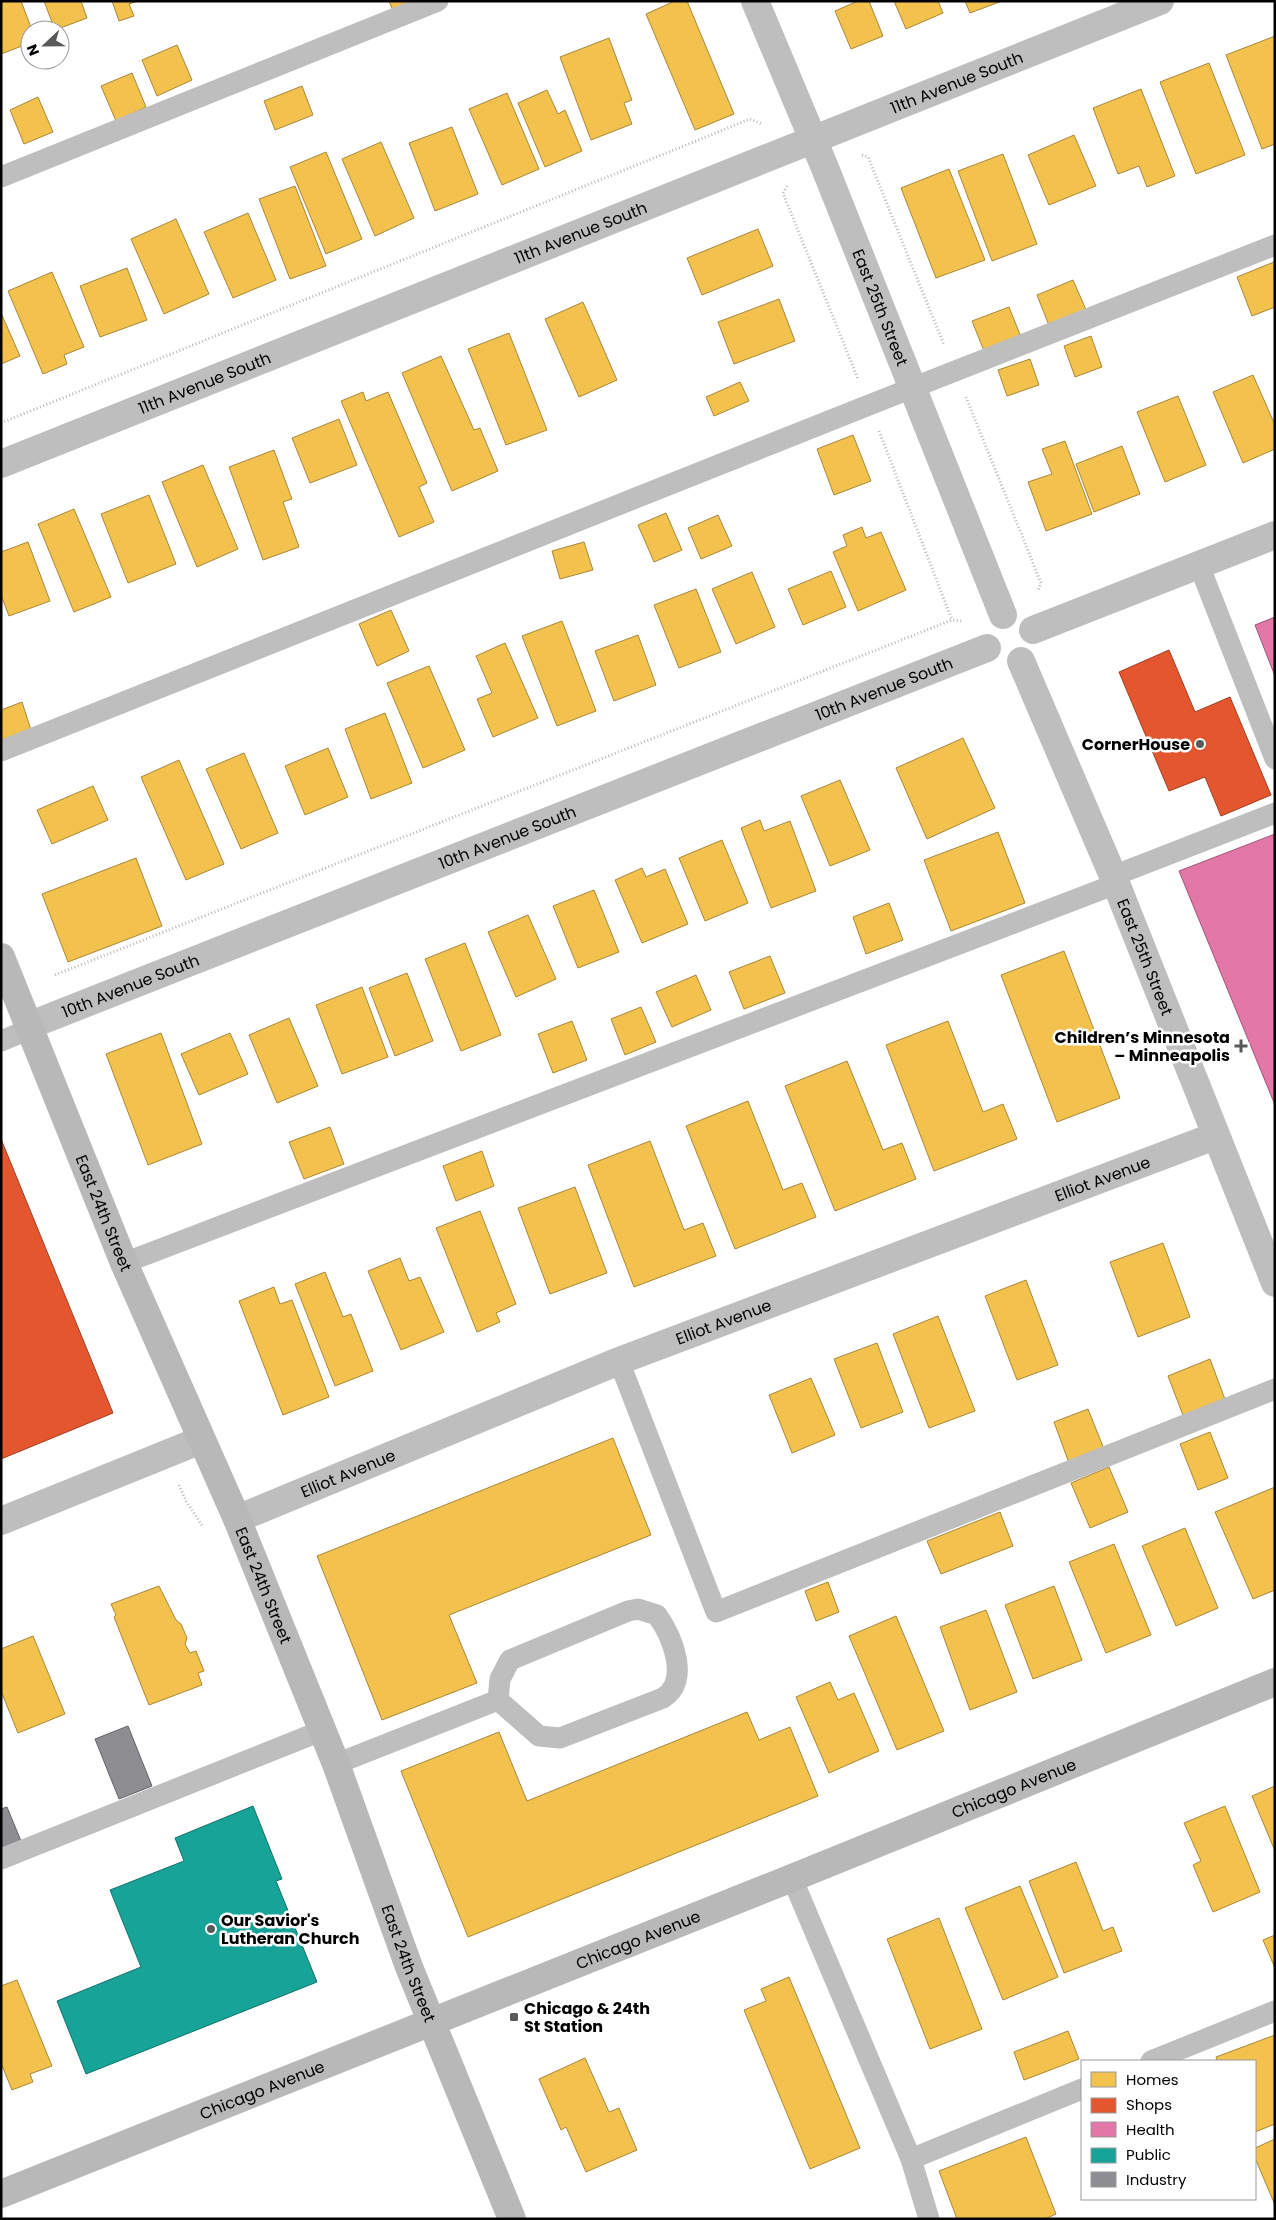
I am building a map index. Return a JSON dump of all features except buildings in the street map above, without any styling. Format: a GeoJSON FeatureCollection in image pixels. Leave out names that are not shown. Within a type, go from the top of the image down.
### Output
{"type":"FeatureCollection","features":[{"type":"Feature","properties":{"kind":"street","name":"East 25th Street"},"geometry":{"type":"LineString","coordinates":[[755,1],[814,141],[1003,616]]}},
{"type":"Feature","properties":{"kind":"street","name":"11th Avenue South"},"geometry":{"type":"LineString","coordinates":[[1,464],[814,141],[1160,1]]}},
{"type":"Feature","properties":{"kind":"street"},"geometry":{"type":"LineString","coordinates":[[1033,630],[1275,535]]}},
{"type":"Feature","properties":{"kind":"street"},"geometry":{"type":"LineString","coordinates":[[1017,615],[1024,619],[1033,630],[1034,645],[1027,657],[1021,662],[1005,664],[997,661],[987,648],[985,640],[990,625],[1003,616],[1017,615]]}},
{"type":"Feature","properties":{"kind":"street","name":"10th Avenue South"},"geometry":{"type":"LineString","coordinates":[[29,1028],[987,648]]}},
{"type":"Feature","properties":{"kind":"street","name":"East 25th Street"},"geometry":{"type":"LineString","coordinates":[[1021,662],[1115,880],[1275,1283]]}},
{"type":"Feature","properties":{"kind":"street","name":"East 24th Street"},"geometry":{"type":"LineString","coordinates":[[1,957],[124,1263],[236,1519],[336,1764],[409,1967],[512,2219]]}},
{"type":"Feature","properties":{"kind":"street","name":"Elliot Avenue"},"geometry":{"type":"LineString","coordinates":[[236,1519],[619,1361],[1216,1136]]}},
{"type":"Feature","properties":{"kind":"street"},"geometry":{"type":"LineString","coordinates":[[1,1521],[202,1440]]}},
{"type":"Feature","properties":{"kind":"street","name":"Chicago Avenue"},"geometry":{"type":"LineString","coordinates":[[1,2194],[792,1878],[1275,1682]]}},
{"type":"Feature","properties":{"kind":"lane"},"geometry":{"type":"LineString","coordinates":[[1,177],[438,1]]}},
{"type":"Feature","properties":{"kind":"lane"},"geometry":{"type":"LineString","coordinates":[[1,751],[912,387],[1275,245]]}},
{"type":"Feature","properties":{"kind":"lane"},"geometry":{"type":"LineString","coordinates":[[1200,564],[1275,759]]}},
{"type":"Feature","properties":{"kind":"lane"},"geometry":{"type":"LineString","coordinates":[[124,1263],[1115,880],[1275,812]]}},
{"type":"Feature","properties":{"kind":"lane"},"geometry":{"type":"LineString","coordinates":[[1,1041],[29,1028]]}},
{"type":"Feature","properties":{"kind":"lane"},"geometry":{"type":"LineString","coordinates":[[619,1361],[716,1612],[1275,1389]]}},
{"type":"Feature","properties":{"kind":"lane"},"geometry":{"type":"LineString","coordinates":[[638,1609],[657,1615],[669,1636],[676,1666],[676,1678],[671,1693],[663,1698],[560,1738],[539,1736],[498,1700],[500,1679],[510,1660],[628,1611],[638,1609]]}},
{"type":"Feature","properties":{"kind":"lane"},"geometry":{"type":"LineString","coordinates":[[336,1764],[498,1700]]}},
{"type":"Feature","properties":{"kind":"lane"},"geometry":{"type":"LineString","coordinates":[[1,1859],[321,1731]]}},
{"type":"Feature","properties":{"kind":"lane"},"geometry":{"type":"LineString","coordinates":[[792,1878],[911,2159],[929,2219]]}},
{"type":"Feature","properties":{"kind":"lane"},"geometry":{"type":"LineString","coordinates":[[1153,2060],[1275,2011]]}},
{"type":"Feature","properties":{"kind":"lane"},"geometry":{"type":"LineString","coordinates":[[911,2159],[1081,2089]]}},
{"type":"Feature","properties":{"kind":"path"},"geometry":{"type":"LineString","coordinates":[[1,423],[750,119],[764,125]]}},
{"type":"Feature","properties":{"kind":"path"},"geometry":{"type":"LineString","coordinates":[[55,975],[952,620],[966,621]]}},
{"type":"Feature","properties":{"kind":"place","name":"CornerHouse"},"geometry":{"type":"Point","coordinates":[1200,744]}},
{"type":"Feature","properties":{"kind":"place","name":"Children’s Minnesota – Minneapolis"},"geometry":{"type":"Point","coordinates":[1241,1046]}},
{"type":"Feature","properties":{"kind":"place","name":"Our Savior's Lutheran Church"},"geometry":{"type":"Point","coordinates":[211,1929]}},
{"type":"Feature","properties":{"kind":"place","name":"Chicago & 24th St Station"},"geometry":{"type":"Point","coordinates":[514,2017]}}]}
